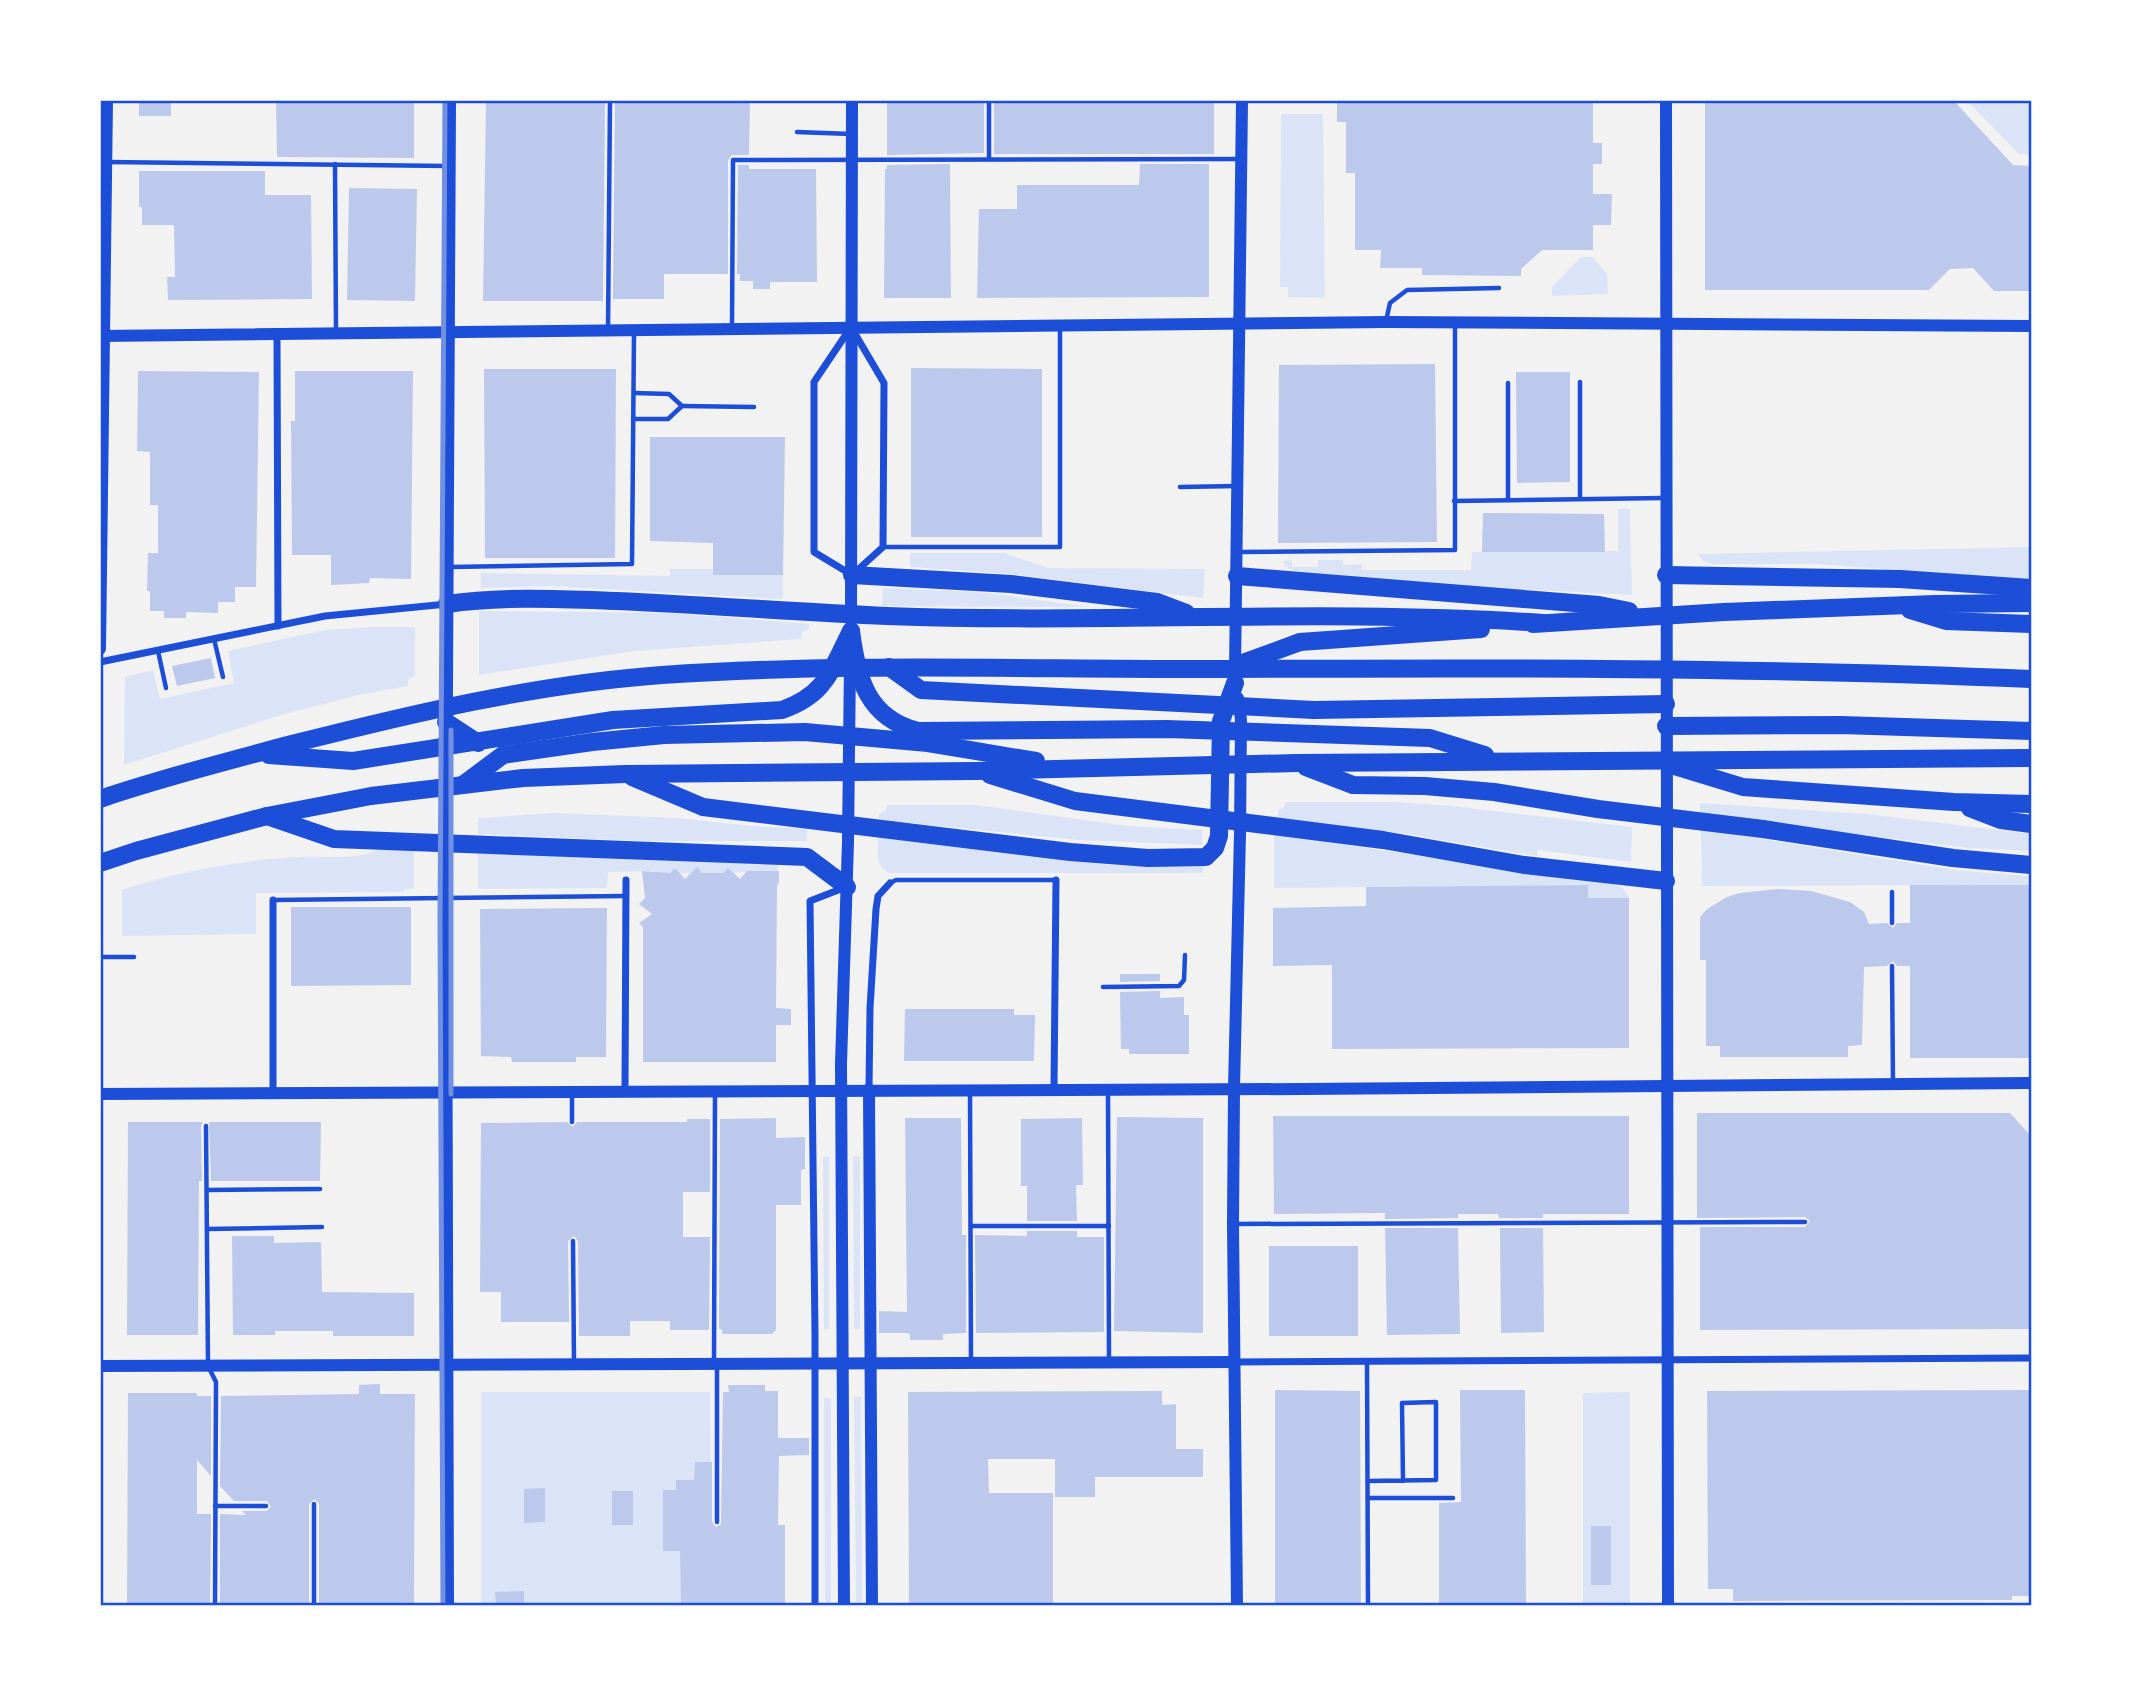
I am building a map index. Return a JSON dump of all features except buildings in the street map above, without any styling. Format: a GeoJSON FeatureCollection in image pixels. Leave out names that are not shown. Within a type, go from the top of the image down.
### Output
{"type":"FeatureCollection","features":[{"type":"Feature","properties":{"kind":"highway"},"geometry":{"type":"LineString","coordinates":[[852,575],[1011,584],[1157,603],[1196,617]]}},
{"type":"Feature","properties":{"kind":"highway"},"geometry":{"type":"LineString","coordinates":[[1666,575],[1900,579],[2031,588]]}},
{"type":"Feature","properties":{"kind":"highway"},"geometry":{"type":"LineString","coordinates":[[1236,582],[1599,605],[1653,616]]}},
{"type":"Feature","properties":{"kind":"highway"},"geometry":{"type":"LineString","coordinates":[[447,604],[476,600],[577,600],[888,616],[1479,618],[1543,623]]}},
{"type":"Feature","properties":{"kind":"highway"},"geometry":{"type":"LineString","coordinates":[[1231,676],[1300,642],[1653,616],[2031,603]]}},
{"type":"Feature","properties":{"kind":"highway"},"geometry":{"type":"LineString","coordinates":[[1896,606],[1946,621],[2031,624]]}},
{"type":"Feature","properties":{"kind":"highway"},"geometry":{"type":"LineString","coordinates":[[253,754],[353,761],[541,729],[613,720],[764,712],[802,703],[815,693],[828,676],[851,631]]}},
{"type":"Feature","properties":{"kind":"highway"},"geometry":{"type":"LineString","coordinates":[[851,631],[863,687],[874,705],[894,722],[918,731],[1167,729],[1430,738],[1503,761]]}},
{"type":"Feature","properties":{"kind":"highway"},"geometry":{"type":"LineString","coordinates":[[888,667],[921,690],[1314,710],[1666,704]]}},
{"type":"Feature","properties":{"kind":"highway"},"geometry":{"type":"LineString","coordinates":[[100,799],[253,754],[384,721],[568,686],[660,676],[888,667],[1231,676],[1708,669],[2031,679]]}},
{"type":"Feature","properties":{"kind":"highway"},"geometry":{"type":"LineString","coordinates":[[625,774],[703,807],[1070,852],[1148,858],[1206,857],[1215,848],[1220,832],[1221,721],[1231,676]]}},
{"type":"Feature","properties":{"kind":"highway"},"geometry":{"type":"LineString","coordinates":[[446,722],[472,740],[503,755]]}},
{"type":"Feature","properties":{"kind":"highway"},"geometry":{"type":"LineString","coordinates":[[1666,726],[1841,725],[2031,731]]}},
{"type":"Feature","properties":{"kind":"highway"},"geometry":{"type":"LineString","coordinates":[[446,798],[503,755],[664,735],[805,732],[928,743],[1074,768]]}},
{"type":"Feature","properties":{"kind":"highway"},"geometry":{"type":"LineString","coordinates":[[100,863],[267,816],[371,796],[523,778],[1296,763],[2031,758]]}},
{"type":"Feature","properties":{"kind":"highway"},"geometry":{"type":"LineString","coordinates":[[1657,760],[1743,787],[1954,802],[2031,804]]}},
{"type":"Feature","properties":{"kind":"highway"},"geometry":{"type":"LineString","coordinates":[[1296,763],[1353,785],[1425,786],[1494,792],[1953,858],[2031,865]]}},
{"type":"Feature","properties":{"kind":"highway"},"geometry":{"type":"LineString","coordinates":[[977,771],[1076,801],[1383,840],[1524,865],[1666,881]]}},
{"type":"Feature","properties":{"kind":"highway"},"geometry":{"type":"LineString","coordinates":[[1954,802],[2001,820],[2031,824]]}},
{"type":"Feature","properties":{"kind":"highway"},"geometry":{"type":"LineString","coordinates":[[267,816],[334,839],[807,857],[847,887]]}},
{"type":"Feature","properties":{"kind":"main road"},"geometry":{"type":"LineString","coordinates":[[100,649],[107,100]]}},
{"type":"Feature","properties":{"kind":"main road"},"geometry":{"type":"LineString","coordinates":[[448,1606],[446,722],[450,100]]}},
{"type":"Feature","properties":{"kind":"main road"},"geometry":{"type":"LineString","coordinates":[[844,1606],[841,1089],[852,575],[852,100]]}},
{"type":"Feature","properties":{"kind":"main road"},"geometry":{"type":"LineString","coordinates":[[1237,1606],[1233,1224],[1241,720],[1231,676],[1237,552],[1241,100]]}},
{"type":"Feature","properties":{"kind":"main road"},"geometry":{"type":"LineString","coordinates":[[1666,100],[1668,1606]]}},
{"type":"Feature","properties":{"kind":"main road"},"geometry":{"type":"LineString","coordinates":[[102,336],[1386,322],[2031,326]]}},
{"type":"Feature","properties":{"kind":"main road"},"geometry":{"type":"LineString","coordinates":[[100,1094],[2031,1083]]}},
{"type":"Feature","properties":{"kind":"main road"},"geometry":{"type":"LineString","coordinates":[[869,1090],[872,1606]]}},
{"type":"Feature","properties":{"kind":"main road"},"geometry":{"type":"LineString","coordinates":[[100,1366],[1235,1362]]}},
{"type":"Feature","properties":{"kind":"street"},"geometry":{"type":"LineString","coordinates":[[850,327],[884,383],[883,547],[852,575],[814,552],[814,382],[850,327]]}},
{"type":"Feature","properties":{"kind":"street"},"geometry":{"type":"LineString","coordinates":[[277,335],[278,626]]}},
{"type":"Feature","properties":{"kind":"street"},"geometry":{"type":"LineString","coordinates":[[100,662],[325,616],[447,604]]}},
{"type":"Feature","properties":{"kind":"street"},"geometry":{"type":"LineString","coordinates":[[625,1091],[626,880]]}},
{"type":"Feature","properties":{"kind":"street"},"geometry":{"type":"LineString","coordinates":[[1054,1089],[1056,880]]}},
{"type":"Feature","properties":{"kind":"street"},"geometry":{"type":"LineString","coordinates":[[869,1090],[870,1008],[876,909],[878,896],[890,883]]}},
{"type":"Feature","properties":{"kind":"street"},"geometry":{"type":"LineString","coordinates":[[815,1606],[816,1364],[810,901],[847,887]]}},
{"type":"Feature","properties":{"kind":"street"},"geometry":{"type":"LineString","coordinates":[[273,900],[273,1094]]}},
{"type":"Feature","properties":{"kind":"street"},"geometry":{"type":"LineString","coordinates":[[1235,1362],[2031,1358]]}},
{"type":"Feature","properties":{"kind":"lane"},"geometry":{"type":"LineString","coordinates":[[608,331],[610,100]]}},
{"type":"Feature","properties":{"kind":"lane"},"geometry":{"type":"LineString","coordinates":[[989,100],[989,159]]}},
{"type":"Feature","properties":{"kind":"lane"},"geometry":{"type":"LineString","coordinates":[[797,132],[852,134]]}},
{"type":"Feature","properties":{"kind":"lane"},"geometry":{"type":"LineString","coordinates":[[732,330],[733,160],[1241,159]]}},
{"type":"Feature","properties":{"kind":"lane"},"geometry":{"type":"LineString","coordinates":[[106,162],[450,166]]}},
{"type":"Feature","properties":{"kind":"lane"},"geometry":{"type":"LineString","coordinates":[[335,164],[336,335]]}},
{"type":"Feature","properties":{"kind":"lane"},"geometry":{"type":"LineString","coordinates":[[1386,322],[1390,303],[1408,290],[1499,288]]}},
{"type":"Feature","properties":{"kind":"lane"},"geometry":{"type":"LineString","coordinates":[[1237,552],[1455,550],[1455,323]]}},
{"type":"Feature","properties":{"kind":"lane"},"geometry":{"type":"LineString","coordinates":[[883,547],[1059,547],[1060,326]]}},
{"type":"Feature","properties":{"kind":"lane"},"geometry":{"type":"LineString","coordinates":[[447,567],[632,564],[634,331]]}},
{"type":"Feature","properties":{"kind":"lane"},"geometry":{"type":"LineString","coordinates":[[1580,382],[1580,499]]}},
{"type":"Feature","properties":{"kind":"lane"},"geometry":{"type":"LineString","coordinates":[[1508,383],[1508,500]]}},
{"type":"Feature","properties":{"kind":"lane"},"geometry":{"type":"LineString","coordinates":[[634,393],[669,394],[682,406],[754,407]]}},
{"type":"Feature","properties":{"kind":"lane"},"geometry":{"type":"LineString","coordinates":[[633,419],[668,419],[682,406]]}},
{"type":"Feature","properties":{"kind":"lane"},"geometry":{"type":"LineString","coordinates":[[1180,487],[1238,486]]}},
{"type":"Feature","properties":{"kind":"lane"},"geometry":{"type":"LineString","coordinates":[[1454,501],[1667,498]]}},
{"type":"Feature","properties":{"kind":"lane"},"geometry":{"type":"LineString","coordinates":[[214,639],[223,677]]}},
{"type":"Feature","properties":{"kind":"lane"},"geometry":{"type":"LineString","coordinates":[[158,650],[166,688]]}},
{"type":"Feature","properties":{"kind":"lane"},"geometry":{"type":"LineString","coordinates":[[890,883],[896,880],[1056,880]]}},
{"type":"Feature","properties":{"kind":"lane"},"geometry":{"type":"LineString","coordinates":[[1892,892],[1892,923]]}},
{"type":"Feature","properties":{"kind":"lane"},"geometry":{"type":"LineString","coordinates":[[273,900],[626,896]]}},
{"type":"Feature","properties":{"kind":"lane"},"geometry":{"type":"LineString","coordinates":[[1103,987],[1179,986],[1184,980],[1185,955]]}},
{"type":"Feature","properties":{"kind":"lane"},"geometry":{"type":"LineString","coordinates":[[100,957],[134,957]]}},
{"type":"Feature","properties":{"kind":"lane"},"geometry":{"type":"LineString","coordinates":[[1892,966],[1892,1084]]}},
{"type":"Feature","properties":{"kind":"lane"},"geometry":{"type":"LineString","coordinates":[[971,1089],[971,1362]]}},
{"type":"Feature","properties":{"kind":"lane"},"geometry":{"type":"LineString","coordinates":[[1108,1089],[1109,1362]]}},
{"type":"Feature","properties":{"kind":"lane"},"geometry":{"type":"LineString","coordinates":[[715,1091],[717,1522]]}},
{"type":"Feature","properties":{"kind":"lane"},"geometry":{"type":"LineString","coordinates":[[572,1092],[572,1122]]}},
{"type":"Feature","properties":{"kind":"lane"},"geometry":{"type":"LineString","coordinates":[[206,1126],[208,1366],[216,1382],[215,1606]]}},
{"type":"Feature","properties":{"kind":"lane"},"geometry":{"type":"LineString","coordinates":[[207,1190],[320,1189]]}},
{"type":"Feature","properties":{"kind":"lane"},"geometry":{"type":"LineString","coordinates":[[1233,1224],[1805,1222]]}},
{"type":"Feature","properties":{"kind":"lane"},"geometry":{"type":"LineString","coordinates":[[971,1226],[1109,1226]]}},
{"type":"Feature","properties":{"kind":"lane"},"geometry":{"type":"LineString","coordinates":[[207,1229],[321,1227]]}},
{"type":"Feature","properties":{"kind":"lane"},"geometry":{"type":"LineString","coordinates":[[573,1241],[574,1364]]}},
{"type":"Feature","properties":{"kind":"lane"},"geometry":{"type":"LineString","coordinates":[[1367,1361],[1367,1606]]}},
{"type":"Feature","properties":{"kind":"lane"},"geometry":{"type":"LineString","coordinates":[[1368,1481],[1436,1480],[1436,1402],[1402,1402],[1403,1480]]}},
{"type":"Feature","properties":{"kind":"lane"},"geometry":{"type":"LineString","coordinates":[[1368,1498],[1453,1498]]}},
{"type":"Feature","properties":{"kind":"lane"},"geometry":{"type":"LineString","coordinates":[[314,1504],[314,1606]]}},
{"type":"Feature","properties":{"kind":"lane"},"geometry":{"type":"LineString","coordinates":[[215,1506],[266,1506]]}},
{"type":"Feature","properties":{"kind":"shaded area"},"geometry":{"type":"Polygon","coordinates":[[[1966,100],[2031,100],[2031,154],[2019,154],[1966,100]]]}},
{"type":"Feature","properties":{"kind":"shaded area"},"geometry":{"type":"Polygon","coordinates":[[[1281,114],[1323,114],[1325,298],[1288,297],[1288,287],[1280,287],[1281,114]]]}},
{"type":"Feature","properties":{"kind":"shaded area"},"geometry":{"type":"Polygon","coordinates":[[[1581,257],[1593,257],[1607,274],[1608,294],[1552,296],[1552,287],[1581,257]]]}},
{"type":"Feature","properties":{"kind":"shaded area"},"geometry":{"type":"Polygon","coordinates":[[[1618,509],[1630,509],[1632,595],[1517,589],[1294,571],[1285,566],[1283,561],[1292,560],[1292,567],[1318,567],[1318,560],[1343,560],[1343,565],[1362,564],[1362,570],[1471,570],[1472,552],[1618,551],[1618,509]]]}},
{"type":"Feature","properties":{"kind":"shaded area"},"geometry":{"type":"Polygon","coordinates":[[[2031,547],[2031,580],[1817,564],[1713,564],[1703,561],[1698,554],[2031,547]]]}},
{"type":"Feature","properties":{"kind":"shaded area"},"geometry":{"type":"Polygon","coordinates":[[[910,553],[1004,553],[1049,568],[1205,569],[1203,598],[1011,574],[910,567],[910,553]]]}},
{"type":"Feature","properties":{"kind":"shaded area"},"geometry":{"type":"Polygon","coordinates":[[[670,569],[713,569],[713,575],[783,575],[783,596],[782,599],[550,586],[481,588],[481,573],[670,576],[670,569]]]}},
{"type":"Feature","properties":{"kind":"shaded area"},"geometry":{"type":"Polygon","coordinates":[[[883,588],[979,592],[1089,607],[882,606],[883,588]]]}},
{"type":"Feature","properties":{"kind":"shaded area"},"geometry":{"type":"Polygon","coordinates":[[[479,611],[669,613],[809,624],[809,629],[802,632],[801,639],[635,651],[479,675],[479,611]]]}},
{"type":"Feature","properties":{"kind":"shaded area"},"geometry":{"type":"Polygon","coordinates":[[[415,627],[415,676],[408,679],[408,686],[359,695],[281,715],[124,765],[125,677],[153,670],[160,699],[234,683],[228,651],[325,630],[415,627]]]}},
{"type":"Feature","properties":{"kind":"shaded area"},"geometry":{"type":"Polygon","coordinates":[[[1286,802],[1397,802],[1632,827],[1631,862],[1538,850],[1537,856],[1401,833],[1278,818],[1278,810],[1283,808],[1286,802]]]}},
{"type":"Feature","properties":{"kind":"shaded area"},"geometry":{"type":"Polygon","coordinates":[[[1700,803],[1867,814],[2031,834],[2031,851],[1969,848],[1700,815],[1700,803]]]}},
{"type":"Feature","properties":{"kind":"shaded area"},"geometry":{"type":"Polygon","coordinates":[[[887,805],[975,805],[1129,826],[1202,830],[1202,845],[1080,840],[879,820],[879,814],[886,811],[887,805]]]}},
{"type":"Feature","properties":{"kind":"shaded area"},"geometry":{"type":"Polygon","coordinates":[[[554,813],[677,818],[807,829],[807,841],[642,841],[478,834],[478,818],[554,813]]]}},
{"type":"Feature","properties":{"kind":"shaded area"},"geometry":{"type":"Polygon","coordinates":[[[1701,829],[1955,870],[2027,876],[2031,877],[2031,885],[1702,886],[1701,829]]]}},
{"type":"Feature","properties":{"kind":"shaded area"},"geometry":{"type":"Polygon","coordinates":[[[878,835],[1059,860],[1112,865],[1203,866],[1203,873],[889,873],[879,861],[878,835]]]}},
{"type":"Feature","properties":{"kind":"shaded area"},"geometry":{"type":"Polygon","coordinates":[[[1274,835],[1613,884],[1623,888],[1629,898],[1588,898],[1588,885],[1274,888],[1274,835]]]}},
{"type":"Feature","properties":{"kind":"shaded area"},"geometry":{"type":"Polygon","coordinates":[[[383,847],[414,849],[414,889],[405,889],[404,892],[256,893],[256,934],[122,936],[122,890],[173,875],[225,865],[288,857],[353,856],[383,847]]]}},
{"type":"Feature","properties":{"kind":"shaded area"},"geometry":{"type":"Polygon","coordinates":[[[478,853],[778,863],[777,872],[764,873],[733,873],[726,870],[723,873],[608,872],[607,888],[478,889],[478,853]]]}},
{"type":"Feature","properties":{"kind":"shaded area"},"geometry":{"type":"Polygon","coordinates":[[[853,1156],[860,1157],[860,1329],[854,1329],[853,1156]]]}},
{"type":"Feature","properties":{"kind":"shaded area"},"geometry":{"type":"Polygon","coordinates":[[[823,1157],[829,1157],[829,1329],[824,1329],[823,1157]]]}},
{"type":"Feature","properties":{"kind":"shaded area"},"geometry":{"type":"Polygon","coordinates":[[[481,1392],[710,1392],[711,1491],[680,1508],[681,1606],[481,1606],[481,1392]]]}},
{"type":"Feature","properties":{"kind":"shaded area"},"geometry":{"type":"Polygon","coordinates":[[[1630,1392],[1630,1603],[1583,1603],[1583,1393],[1630,1392]]]}},
{"type":"Feature","properties":{"kind":"shaded area"},"geometry":{"type":"Polygon","coordinates":[[[854,1397],[861,1397],[862,1602],[856,1602],[854,1397]]]}},
{"type":"Feature","properties":{"kind":"shaded area"},"geometry":{"type":"Polygon","coordinates":[[[824,1398],[831,1398],[831,1603],[825,1603],[824,1398]]]}},
{"type":"Feature","properties":{"kind":"railway"},"geometry":{"type":"LineString","coordinates":[[443,1606],[440,922],[445,100]]}},
{"type":"Feature","properties":{"kind":"railway"},"geometry":{"type":"LineString","coordinates":[[451,730],[451,1094]]}}]}
